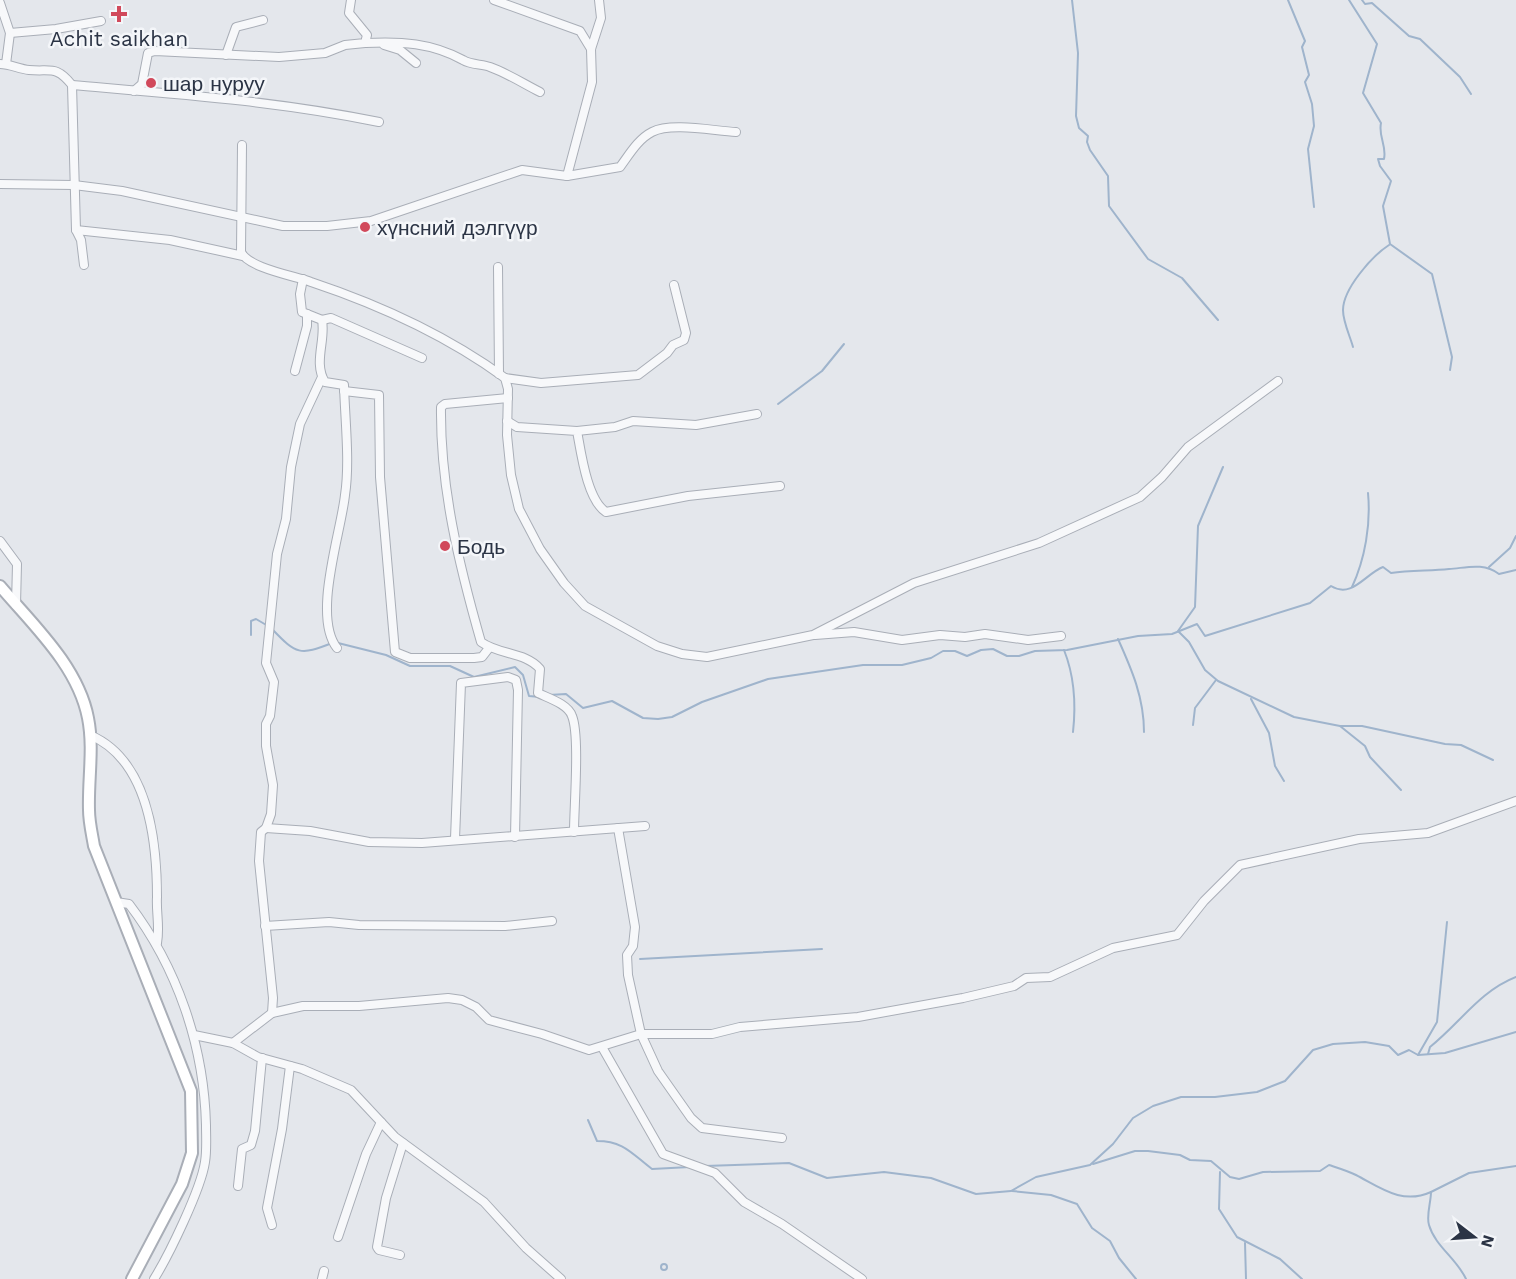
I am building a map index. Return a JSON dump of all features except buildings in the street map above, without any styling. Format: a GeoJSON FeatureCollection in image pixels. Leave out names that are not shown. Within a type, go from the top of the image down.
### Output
{"type":"FeatureCollection","features":[{"type":"Feature","properties":{"kind":"main road"},"geometry":{"type":"LineString","coordinates":[[0,586],[64,662],[80,692],[88,718],[90,735],[90,823],[94,846],[191,1091],[192,1153],[182,1184],[132,1279]]}},
{"type":"Feature","properties":{"kind":"street"},"geometry":{"type":"LineString","coordinates":[[351,0],[349,13],[367,35],[365,43]]}},
{"type":"Feature","properties":{"kind":"street"},"geometry":{"type":"LineString","coordinates":[[494,0],[580,31],[591,49]]}},
{"type":"Feature","properties":{"kind":"street"},"geometry":{"type":"LineString","coordinates":[[567,176],[592,82],[591,49],[601,18],[598,0]]}},
{"type":"Feature","properties":{"kind":"street"},"geometry":{"type":"LineString","coordinates":[[0,3],[10,33],[3,64],[29,70],[52,69],[64,76],[72,85],[76,230],[81,240],[84,265]]}},
{"type":"Feature","properties":{"kind":"street"},"geometry":{"type":"LineString","coordinates":[[226,55],[236,27],[263,20]]}},
{"type":"Feature","properties":{"kind":"street"},"geometry":{"type":"LineString","coordinates":[[10,33],[56,29],[101,21]]}},
{"type":"Feature","properties":{"kind":"street"},"geometry":{"type":"LineString","coordinates":[[134,91],[142,84],[148,53],[279,57],[325,52],[345,45],[403,41],[435,48],[456,55],[464,61],[490,67],[540,92]]}},
{"type":"Feature","properties":{"kind":"street"},"geometry":{"type":"LineString","coordinates":[[378,42],[400,50],[416,63]]}},
{"type":"Feature","properties":{"kind":"street"},"geometry":{"type":"LineString","coordinates":[[72,85],[210,95],[299,107],[379,122]]}},
{"type":"Feature","properties":{"kind":"street"},"geometry":{"type":"LineString","coordinates":[[0,184],[74,185],[134,194],[283,226],[363,222],[522,170],[567,176],[620,167],[638,143],[650,133],[663,127],[736,132]]}},
{"type":"Feature","properties":{"kind":"street"},"geometry":{"type":"LineString","coordinates":[[242,145],[241,252],[243,256]]}},
{"type":"Feature","properties":{"kind":"street"},"geometry":{"type":"LineString","coordinates":[[76,230],[170,240],[243,256],[268,269],[341,292],[432,331],[502,376],[541,383],[638,375],[667,353],[673,345],[684,340],[686,333],[674,285]]}},
{"type":"Feature","properties":{"kind":"street"},"geometry":{"type":"LineString","coordinates":[[498,267],[502,376],[508,398],[507,421],[511,475],[519,509],[540,549],[564,583],[585,606],[657,646],[682,654],[708,657],[813,635],[854,632],[902,640],[940,635],[965,637],[985,634],[1028,640],[1060,636]]}},
{"type":"Feature","properties":{"kind":"street"},"geometry":{"type":"LineString","coordinates":[[303,279],[300,294],[302,312],[322,320],[331,318],[422,358]]}},
{"type":"Feature","properties":{"kind":"street"},"geometry":{"type":"LineString","coordinates":[[295,371],[307,326],[307,314]]}},
{"type":"Feature","properties":{"kind":"street"},"geometry":{"type":"LineString","coordinates":[[322,320],[324,329],[320,370],[322,377],[325,382],[344,385],[345,496],[335,541],[327,621],[330,637],[337,648]]}},
{"type":"Feature","properties":{"kind":"street"},"geometry":{"type":"LineString","coordinates":[[272,1014],[273,998],[259,861],[261,832],[266,828],[271,814],[273,785],[266,746],[266,724],[270,716],[274,682],[266,663],[267,636],[277,554],[286,519],[300,424],[322,377]]}},
{"type":"Feature","properties":{"kind":"street"},"geometry":{"type":"LineString","coordinates":[[813,635],[914,583],[1039,543],[1140,497],[1162,477],[1188,447],[1278,381]]}},
{"type":"Feature","properties":{"kind":"street"},"geometry":{"type":"LineString","coordinates":[[344,391],[379,395],[381,499],[395,652],[410,658],[474,658],[482,657],[489,648]]}},
{"type":"Feature","properties":{"kind":"street"},"geometry":{"type":"LineString","coordinates":[[508,398],[445,404],[441,407],[442,448],[453,538],[481,642],[489,648],[533,661],[540,669],[538,693],[565,707],[572,714],[575,733],[574,832]]}},
{"type":"Feature","properties":{"kind":"street"},"geometry":{"type":"LineString","coordinates":[[507,421],[517,427],[577,431],[615,427],[633,421],[696,425],[756,414]]}},
{"type":"Feature","properties":{"kind":"street"},"geometry":{"type":"LineString","coordinates":[[577,431],[593,496],[600,508],[606,512],[688,495],[780,486]]}},
{"type":"Feature","properties":{"kind":"street"},"geometry":{"type":"LineString","coordinates":[[0,541],[17,564],[16,605]]}},
{"type":"Feature","properties":{"kind":"street"},"geometry":{"type":"LineString","coordinates":[[455,839],[461,683],[508,677],[516,680],[518,690],[515,837]]}},
{"type":"Feature","properties":{"kind":"street"},"geometry":{"type":"LineString","coordinates":[[90,735],[103,741],[116,752],[148,806],[157,890],[159,931],[157,943]]}},
{"type":"Feature","properties":{"kind":"street"},"geometry":{"type":"LineString","coordinates":[[233,1043],[272,1014],[303,1006],[368,1006],[448,998],[462,1000],[476,1007],[489,1020],[542,1034],[589,1050],[641,1034],[712,1034],[740,1027],[858,1017],[963,998],[1014,986],[1026,978],[1050,977],[1113,948],[1177,935],[1204,901],[1240,865],[1359,839],[1428,833],[1516,801]]}},
{"type":"Feature","properties":{"kind":"street"},"geometry":{"type":"LineString","coordinates":[[266,828],[310,831],[369,842],[422,843],[645,826]]}},
{"type":"Feature","properties":{"kind":"street"},"geometry":{"type":"LineString","coordinates":[[618,828],[634,927],[633,946],[627,955],[628,975],[641,1034],[658,1071],[691,1118],[702,1128],[782,1138]]}},
{"type":"Feature","properties":{"kind":"street"},"geometry":{"type":"LineString","coordinates":[[116,902],[129,904],[157,943],[190,1019],[205,1100],[206,1161],[194,1196],[154,1279]]}},
{"type":"Feature","properties":{"kind":"street"},"geometry":{"type":"LineString","coordinates":[[265,926],[329,921],[369,926],[505,926],[552,921]]}},
{"type":"Feature","properties":{"kind":"street"},"geometry":{"type":"LineString","coordinates":[[194,1035],[233,1043],[262,1058],[290,1066],[351,1090],[403,1143],[484,1202],[526,1248],[561,1279]]}},
{"type":"Feature","properties":{"kind":"street"},"geometry":{"type":"LineString","coordinates":[[602,1047],[663,1154],[715,1173],[744,1202],[782,1224],[862,1279]]}},
{"type":"Feature","properties":{"kind":"street"},"geometry":{"type":"LineString","coordinates":[[238,1186],[242,1149],[251,1145],[255,1131],[262,1058]]}},
{"type":"Feature","properties":{"kind":"street"},"geometry":{"type":"LineString","coordinates":[[272,1225],[267,1208],[282,1129],[290,1066]]}},
{"type":"Feature","properties":{"kind":"street"},"geometry":{"type":"LineString","coordinates":[[338,1237],[366,1154],[381,1122]]}},
{"type":"Feature","properties":{"kind":"street"},"geometry":{"type":"LineString","coordinates":[[400,1255],[377,1247],[391,1179],[403,1143]]}},
{"type":"Feature","properties":{"kind":"waterway"},"geometry":{"type":"LineString","coordinates":[[1072,0],[1078,53],[1076,116],[1079,128],[1088,136],[1087,142],[1090,150],[1108,176],[1109,206],[1148,259],[1182,278],[1218,320]]}},
{"type":"Feature","properties":{"kind":"waterway"},"geometry":{"type":"LineString","coordinates":[[1288,0],[1305,41],[1302,47],[1309,75],[1305,82],[1312,104],[1314,126],[1308,149],[1314,207]]}},
{"type":"Feature","properties":{"kind":"waterway"},"geometry":{"type":"LineString","coordinates":[[1349,0],[1377,44],[1363,93],[1381,123],[1385,154],[1384,159],[1378,159],[1380,166],[1391,181],[1383,206],[1390,244],[1432,274],[1452,357],[1450,370]]}},
{"type":"Feature","properties":{"kind":"waterway"},"geometry":{"type":"LineString","coordinates":[[1362,0],[1365,4],[1372,3],[1409,36],[1420,39],[1460,77],[1471,94]]}},
{"type":"Feature","properties":{"kind":"waterway"},"geometry":{"type":"LineString","coordinates":[[1353,347],[1344,319],[1344,302],[1360,274],[1389,245]]}},
{"type":"Feature","properties":{"kind":"waterway"},"geometry":{"type":"LineString","coordinates":[[778,404],[822,371],[844,344]]}},
{"type":"Feature","properties":{"kind":"waterway"},"geometry":{"type":"LineString","coordinates":[[1223,467],[1198,526],[1195,607],[1178,631],[1189,642],[1205,670],[1218,681],[1294,717],[1340,726],[1365,746],[1370,757],[1401,790]]}},
{"type":"Feature","properties":{"kind":"waterway"},"geometry":{"type":"LineString","coordinates":[[1352,587],[1366,541],[1369,517],[1368,493]]}},
{"type":"Feature","properties":{"kind":"waterway"},"geometry":{"type":"LineString","coordinates":[[1489,567],[1510,548],[1516,536]]}},
{"type":"Feature","properties":{"kind":"waterway"},"geometry":{"type":"LineString","coordinates":[[549,695],[566,694],[583,708],[612,701],[643,718],[658,719],[672,717],[702,702],[768,679],[863,665],[902,665],[931,658],[943,651],[955,651],[967,656],[981,650],[993,649],[1007,656],[1019,656],[1035,651],[1067,650],[1138,636],[1172,634],[1197,624],[1205,636],[1310,603],[1331,586],[1345,590],[1352,588],[1383,567],[1391,573],[1474,567],[1487,568],[1499,574],[1516,570]]}},
{"type":"Feature","properties":{"kind":"waterway"},"geometry":{"type":"LineString","coordinates":[[251,635],[251,621],[256,619],[268,626]]}},
{"type":"Feature","properties":{"kind":"waterway"},"geometry":{"type":"LineString","coordinates":[[273,630],[287,644],[299,650],[313,650],[332,643]]}},
{"type":"Feature","properties":{"kind":"waterway"},"geometry":{"type":"LineString","coordinates":[[1118,639],[1139,696],[1144,732]]}},
{"type":"Feature","properties":{"kind":"waterway"},"geometry":{"type":"LineString","coordinates":[[338,643],[386,655],[410,666],[450,666],[474,677],[515,667],[523,675],[529,696],[540,697]]}},
{"type":"Feature","properties":{"kind":"waterway"},"geometry":{"type":"LineString","coordinates":[[1064,650],[1073,690],[1073,732]]}},
{"type":"Feature","properties":{"kind":"waterway"},"geometry":{"type":"LineString","coordinates":[[1193,725],[1195,708],[1216,680]]}},
{"type":"Feature","properties":{"kind":"waterway"},"geometry":{"type":"LineString","coordinates":[[1251,699],[1269,733],[1275,766],[1284,781]]}},
{"type":"Feature","properties":{"kind":"waterway"},"geometry":{"type":"LineString","coordinates":[[1340,726],[1362,726],[1445,744],[1461,745],[1493,760]]}},
{"type":"Feature","properties":{"kind":"waterway"},"geometry":{"type":"LineString","coordinates":[[1418,1055],[1437,1022],[1447,922]]}},
{"type":"Feature","properties":{"kind":"waterway"},"geometry":{"type":"LineString","coordinates":[[640,959],[822,949]]}},
{"type":"Feature","properties":{"kind":"waterway"},"geometry":{"type":"LineString","coordinates":[[1428,1054],[1430,1047],[1481,999],[1503,983],[1516,977]]}},
{"type":"Feature","properties":{"kind":"waterway"},"geometry":{"type":"LineString","coordinates":[[705,1166],[789,1163],[827,1178],[884,1172],[931,1178],[976,1194],[1011,1191],[1036,1177],[1090,1165],[1113,1144],[1133,1118],[1153,1106],[1181,1097],[1215,1097],[1257,1092],[1285,1081],[1313,1050],[1333,1044],[1365,1042],[1389,1046],[1398,1055],[1409,1050],[1418,1055],[1445,1053],[1516,1032]]}},
{"type":"Feature","properties":{"kind":"waterway"},"geometry":{"type":"LineString","coordinates":[[588,1120],[597,1141],[621,1146],[652,1169],[690,1167]]}},
{"type":"Feature","properties":{"kind":"waterway"},"geometry":{"type":"LineString","coordinates":[[1093,1164],[1135,1151],[1148,1151],[1180,1155],[1190,1160],[1211,1161],[1230,1177],[1239,1179],[1263,1172],[1320,1171],[1329,1165],[1401,1196],[1420,1196],[1431,1192],[1428,1217],[1432,1233],[1466,1279]]}},
{"type":"Feature","properties":{"kind":"waterway"},"geometry":{"type":"LineString","coordinates":[[1431,1192],[1469,1173],[1516,1166]]}},
{"type":"Feature","properties":{"kind":"waterway"},"geometry":{"type":"LineString","coordinates":[[1220,1172],[1219,1209],[1237,1237],[1280,1259],[1302,1279]]}},
{"type":"Feature","properties":{"kind":"waterway"},"geometry":{"type":"LineString","coordinates":[[1012,1191],[1051,1195],[1077,1204],[1092,1228],[1110,1241],[1119,1258],[1136,1279]]}},
{"type":"Feature","properties":{"kind":"waterway"},"geometry":{"type":"LineString","coordinates":[[1245,1243],[1246,1279]]}},
{"type":"Feature","properties":{"kind":"waterway"},"geometry":{"type":"LineString","coordinates":[[664,1264],[667,1267],[664,1270],[661,1267],[664,1264]]}},
{"type":"Feature","properties":{"kind":"place","name":"Achit saikhan"},"geometry":{"type":"Point","coordinates":[119,14]}},
{"type":"Feature","properties":{"kind":"place","name":"шар нуруу"},"geometry":{"type":"Point","coordinates":[151,83]}},
{"type":"Feature","properties":{"kind":"place","name":"хүнсний дэлгүүр"},"geometry":{"type":"Point","coordinates":[365,227]}},
{"type":"Feature","properties":{"kind":"place","name":"Бодь"},"geometry":{"type":"Point","coordinates":[445,546]}}]}
